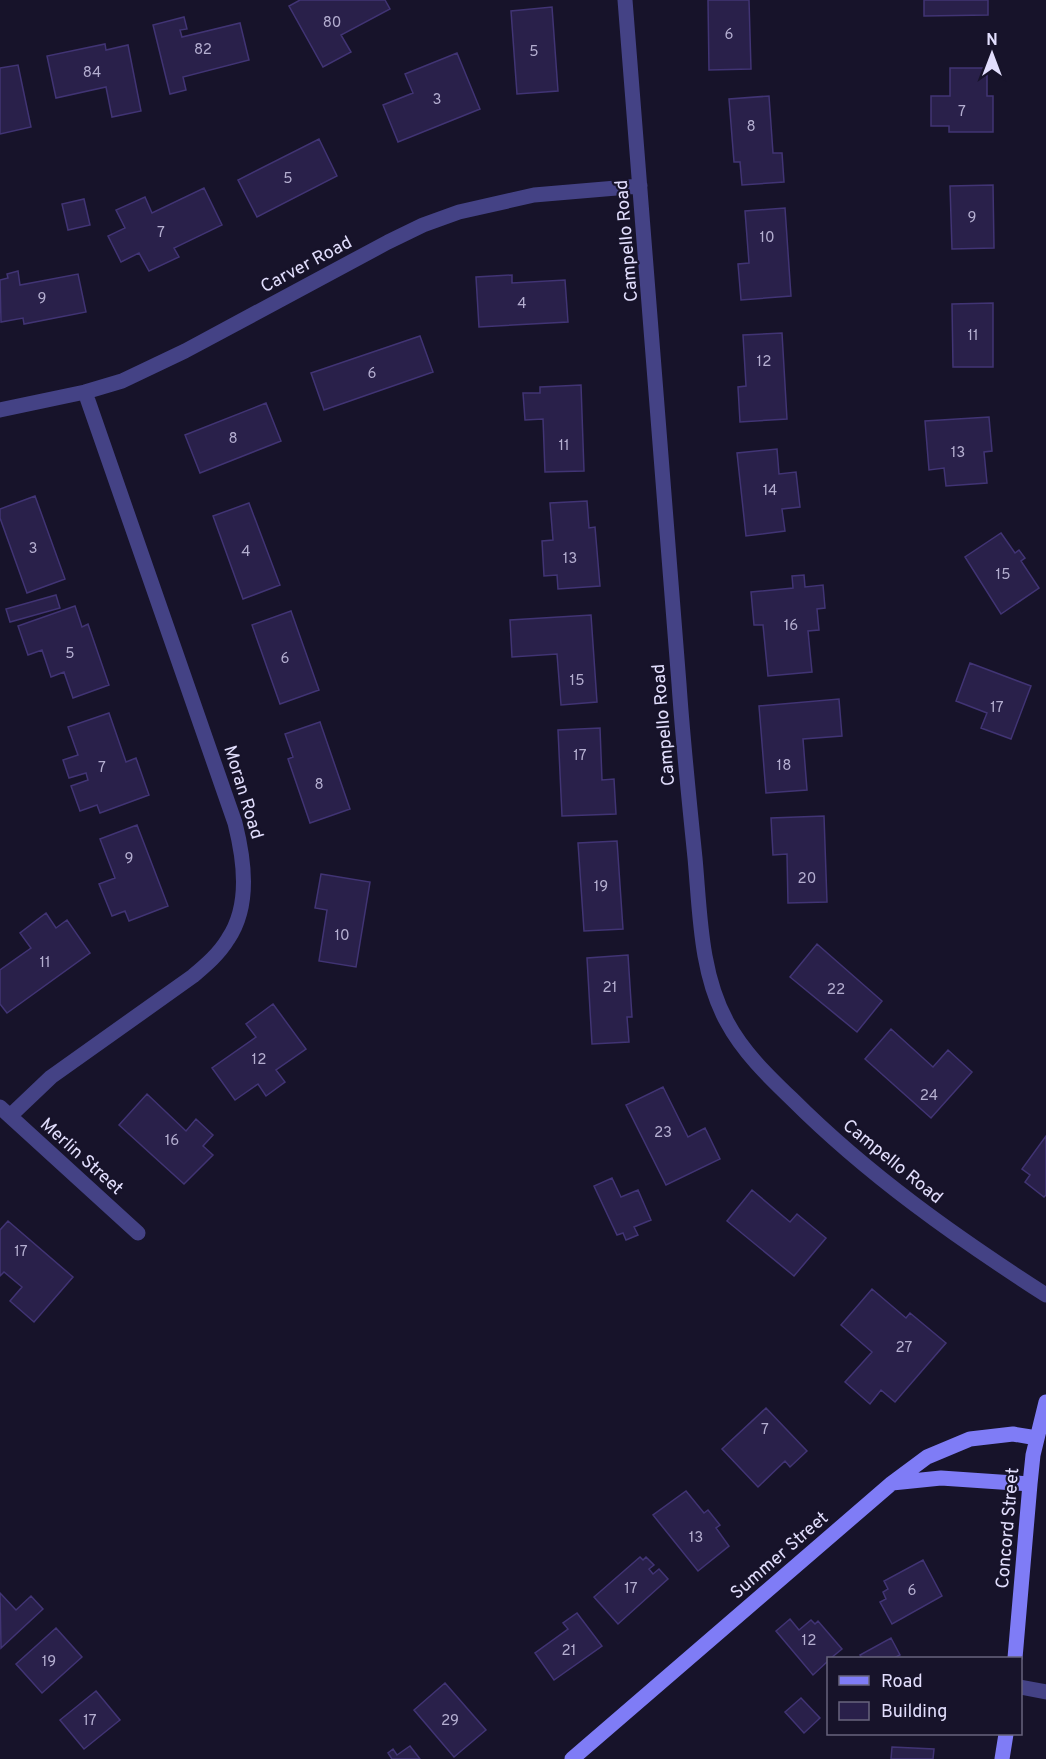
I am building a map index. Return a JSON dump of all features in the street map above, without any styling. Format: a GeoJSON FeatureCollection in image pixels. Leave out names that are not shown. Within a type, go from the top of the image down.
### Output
{"type":"FeatureCollection","features":[{"type":"Feature","properties":{"kind":"street","name":"Campello Road"},"geometry":{"type":"LineString","coordinates":[[625,0],[682,727],[701,927],[714,991],[726,1021],[743,1047],[779,1086],[847,1150],[937,1222],[1046,1295]]}},
{"type":"Feature","properties":{"kind":"street","name":"Carver Road"},"geometry":{"type":"LineString","coordinates":[[0,410],[86,392],[122,381],[152,368],[388,242],[432,221],[459,212],[534,195],[640,186]]}},
{"type":"Feature","properties":{"kind":"street","name":"Moran Road"},"geometry":{"type":"LineString","coordinates":[[5,1112],[193,976],[212,959],[229,938],[240,910],[243,853],[235,822],[86,392]]}},
{"type":"Feature","properties":{"kind":"street","name":"Merlin Street"},"geometry":{"type":"LineString","coordinates":[[5,1112],[138,1233]]}},
{"type":"Feature","properties":{"kind":"street","name":"Concord Street"},"geometry":{"type":"LineString","coordinates":[[1015,1657],[1030,1484],[1037,1438],[1046,1402]]}},
{"type":"Feature","properties":{"kind":"street","name":"Summer Street"},"geometry":{"type":"LineString","coordinates":[[572,1759],[892,1483],[927,1457],[970,1439],[1013,1434],[1037,1438]]}},
{"type":"Feature","properties":{"kind":"street"},"geometry":{"type":"LineString","coordinates":[[892,1483],[941,1478],[1030,1484]]}},
{"type":"Feature","properties":{"kind":"street"},"geometry":{"type":"LineString","coordinates":[[1022,1687],[1046,1692]]}},
{"type":"Feature","properties":{"kind":"street"},"geometry":{"type":"LineString","coordinates":[[1002,1759],[1006,1735]]}},
{"type":"Feature","properties":{"kind":"building"},"geometry":{"type":"Polygon","coordinates":[[[300,0],[385,0],[390,9],[341,35],[351,52],[323,67],[289,6],[300,0]]]}},
{"type":"Feature","properties":{"kind":"building"},"geometry":{"type":"Polygon","coordinates":[[[708,0],[749,0],[751,69],[709,70],[708,0]]]}},
{"type":"Feature","properties":{"kind":"building"},"geometry":{"type":"Polygon","coordinates":[[[924,0],[988,0],[988,15],[924,16],[924,0]]]}},
{"type":"Feature","properties":{"kind":"building"},"geometry":{"type":"Polygon","coordinates":[[[552,7],[558,91],[517,94],[511,11],[552,7]]]}},
{"type":"Feature","properties":{"kind":"building"},"geometry":{"type":"Polygon","coordinates":[[[184,17],[187,29],[180,30],[182,37],[240,23],[249,60],[183,77],[186,90],[170,94],[153,25],[184,17]]]}},
{"type":"Feature","properties":{"kind":"building"},"geometry":{"type":"Polygon","coordinates":[[[105,44],[106,50],[128,45],[141,111],[112,117],[106,87],[56,98],[47,56],[105,44]]]}},
{"type":"Feature","properties":{"kind":"building"},"geometry":{"type":"Polygon","coordinates":[[[457,53],[480,109],[398,142],[383,105],[413,93],[405,74],[457,53]]]}},
{"type":"Feature","properties":{"kind":"building"},"geometry":{"type":"Polygon","coordinates":[[[18,65],[31,127],[0,134],[0,68],[18,65]]]}},
{"type":"Feature","properties":{"kind":"building"},"geometry":{"type":"Polygon","coordinates":[[[950,68],[987,68],[987,96],[993,96],[993,132],[949,132],[949,126],[931,126],[931,96],[950,96],[950,68]]]}},
{"type":"Feature","properties":{"kind":"building"},"geometry":{"type":"Polygon","coordinates":[[[769,96],[773,153],[782,153],[784,182],[742,185],[740,162],[734,162],[729,99],[769,96]]]}},
{"type":"Feature","properties":{"kind":"building"},"geometry":{"type":"Polygon","coordinates":[[[319,139],[337,176],[257,217],[238,180],[319,139]]]}},
{"type":"Feature","properties":{"kind":"building"},"geometry":{"type":"Polygon","coordinates":[[[993,185],[994,248],[952,249],[950,186],[993,185]]]}},
{"type":"Feature","properties":{"kind":"building"},"geometry":{"type":"Polygon","coordinates":[[[204,188],[222,225],[174,248],[179,257],[149,271],[139,253],[121,262],[108,236],[125,228],[116,210],[145,197],[152,213],[204,188]]]}},
{"type":"Feature","properties":{"kind":"building"},"geometry":{"type":"Polygon","coordinates":[[[84,199],[90,225],[68,230],[62,204],[84,199]]]}},
{"type":"Feature","properties":{"kind":"building"},"geometry":{"type":"Polygon","coordinates":[[[785,208],[791,296],[741,300],[738,264],[749,263],[745,211],[785,208]]]}},
{"type":"Feature","properties":{"kind":"building"},"geometry":{"type":"Polygon","coordinates":[[[18,271],[20,285],[78,274],[86,312],[24,324],[23,318],[1,322],[0,280],[8,278],[7,274],[18,271]]]}},
{"type":"Feature","properties":{"kind":"building"},"geometry":{"type":"Polygon","coordinates":[[[512,275],[512,283],[565,280],[568,322],[479,327],[476,277],[512,275]]]}},
{"type":"Feature","properties":{"kind":"building"},"geometry":{"type":"Polygon","coordinates":[[[993,303],[993,367],[953,367],[952,304],[993,303]]]}},
{"type":"Feature","properties":{"kind":"building"},"geometry":{"type":"Polygon","coordinates":[[[782,333],[787,419],[740,422],[738,387],[746,386],[743,335],[782,333]]]}},
{"type":"Feature","properties":{"kind":"building"},"geometry":{"type":"Polygon","coordinates":[[[420,336],[433,372],[324,410],[311,373],[420,336]]]}},
{"type":"Feature","properties":{"kind":"building"},"geometry":{"type":"Polygon","coordinates":[[[581,385],[584,471],[545,472],[543,419],[525,420],[523,393],[540,393],[540,387],[581,385]]]}},
{"type":"Feature","properties":{"kind":"building"},"geometry":{"type":"Polygon","coordinates":[[[266,403],[281,441],[200,473],[185,435],[266,403]]]}},
{"type":"Feature","properties":{"kind":"building"},"geometry":{"type":"Polygon","coordinates":[[[989,417],[992,451],[984,452],[987,483],[946,486],[944,468],[929,470],[925,421],[989,417]]]}},
{"type":"Feature","properties":{"kind":"building"},"geometry":{"type":"Polygon","coordinates":[[[777,449],[779,474],[796,472],[800,507],[782,509],[785,531],[746,536],[737,453],[777,449]]]}},
{"type":"Feature","properties":{"kind":"building"},"geometry":{"type":"Polygon","coordinates":[[[35,496],[65,579],[27,593],[0,518],[0,509],[35,496]]]}},
{"type":"Feature","properties":{"kind":"building"},"geometry":{"type":"Polygon","coordinates":[[[587,501],[589,528],[595,527],[600,586],[558,589],[557,575],[544,576],[542,541],[553,540],[550,503],[587,501]]]}},
{"type":"Feature","properties":{"kind":"building"},"geometry":{"type":"Polygon","coordinates":[[[249,503],[280,585],[243,599],[213,516],[249,503]]]}},
{"type":"Feature","properties":{"kind":"building"},"geometry":{"type":"Polygon","coordinates":[[[1001,533],[1015,553],[1019,550],[1025,558],[1021,561],[1039,588],[1001,614],[965,557],[1001,533]]]}},
{"type":"Feature","properties":{"kind":"building"},"geometry":{"type":"Polygon","coordinates":[[[804,575],[805,587],[823,585],[825,608],[817,609],[819,630],[808,631],[812,672],[768,676],[763,625],[754,625],[751,592],[793,588],[792,576],[804,575]]]}},
{"type":"Feature","properties":{"kind":"building"},"geometry":{"type":"Polygon","coordinates":[[[56,595],[60,608],[10,622],[6,609],[56,595]]]}},
{"type":"Feature","properties":{"kind":"building"},"geometry":{"type":"Polygon","coordinates":[[[75,606],[82,627],[88,624],[109,685],[73,698],[64,672],[51,677],[42,650],[28,655],[18,626],[75,606]]]}},
{"type":"Feature","properties":{"kind":"building"},"geometry":{"type":"Polygon","coordinates":[[[291,611],[319,690],[280,704],[252,625],[291,611]]]}},
{"type":"Feature","properties":{"kind":"building"},"geometry":{"type":"Polygon","coordinates":[[[591,615],[597,702],[561,705],[557,654],[512,657],[510,620],[591,615]]]}},
{"type":"Feature","properties":{"kind":"building"},"geometry":{"type":"Polygon","coordinates":[[[970,663],[1031,686],[1011,739],[981,728],[987,713],[956,701],[970,663]]]}},
{"type":"Feature","properties":{"kind":"building"},"geometry":{"type":"Polygon","coordinates":[[[839,699],[842,736],[803,739],[807,790],[766,793],[759,706],[839,699]]]}},
{"type":"Feature","properties":{"kind":"building"},"geometry":{"type":"Polygon","coordinates":[[[109,713],[126,762],[136,758],[149,795],[100,813],[97,805],[80,811],[71,786],[88,780],[86,773],[69,778],[63,760],[78,755],[68,727],[109,713]]]}},
{"type":"Feature","properties":{"kind":"building"},"geometry":{"type":"Polygon","coordinates":[[[320,722],[350,809],[310,823],[288,759],[293,757],[285,734],[320,722]]]}},
{"type":"Feature","properties":{"kind":"building"},"geometry":{"type":"Polygon","coordinates":[[[600,728],[602,780],[614,779],[616,814],[562,816],[558,730],[600,728]]]}},
{"type":"Feature","properties":{"kind":"building"},"geometry":{"type":"Polygon","coordinates":[[[824,816],[827,902],[788,903],[787,854],[773,855],[771,818],[824,816]]]}},
{"type":"Feature","properties":{"kind":"building"},"geometry":{"type":"Polygon","coordinates":[[[137,825],[168,906],[129,921],[125,911],[112,916],[99,884],[115,878],[100,839],[137,825]]]}},
{"type":"Feature","properties":{"kind":"building"},"geometry":{"type":"Polygon","coordinates":[[[617,841],[623,929],[584,931],[578,843],[617,841]]]}},
{"type":"Feature","properties":{"kind":"building"},"geometry":{"type":"Polygon","coordinates":[[[321,874],[370,882],[356,967],[319,961],[327,910],[315,908],[321,874]]]}},
{"type":"Feature","properties":{"kind":"building"},"geometry":{"type":"Polygon","coordinates":[[[46,913],[56,928],[67,920],[90,953],[7,1013],[0,1004],[0,970],[31,948],[20,933],[46,913]]]}},
{"type":"Feature","properties":{"kind":"building"},"geometry":{"type":"Polygon","coordinates":[[[817,944],[882,1001],[857,1032],[790,977],[817,944]]]}},
{"type":"Feature","properties":{"kind":"building"},"geometry":{"type":"Polygon","coordinates":[[[628,955],[632,1017],[627,1017],[629,1042],[592,1044],[587,958],[628,955]]]}},
{"type":"Feature","properties":{"kind":"building"},"geometry":{"type":"Polygon","coordinates":[[[273,1004],[306,1049],[276,1070],[285,1082],[266,1096],[258,1084],[235,1100],[212,1068],[256,1037],[246,1024],[273,1004]]]}},
{"type":"Feature","properties":{"kind":"building"},"geometry":{"type":"Polygon","coordinates":[[[891,1029],[933,1067],[948,1050],[972,1072],[931,1118],[865,1059],[891,1029]]]}},
{"type":"Feature","properties":{"kind":"building"},"geometry":{"type":"Polygon","coordinates":[[[663,1087],[688,1137],[705,1128],[720,1159],[666,1185],[626,1105],[663,1087]]]}},
{"type":"Feature","properties":{"kind":"building"},"geometry":{"type":"Polygon","coordinates":[[[147,1094],[186,1131],[196,1119],[213,1135],[203,1146],[213,1155],[184,1184],[119,1125],[147,1094]]]}},
{"type":"Feature","properties":{"kind":"building"},"geometry":{"type":"Polygon","coordinates":[[[1046,1136],[1046,1195],[1044,1197],[1025,1182],[1030,1175],[1022,1169],[1046,1136]]]}},
{"type":"Feature","properties":{"kind":"building"},"geometry":{"type":"Polygon","coordinates":[[[612,1178],[621,1197],[638,1190],[651,1220],[634,1227],[638,1235],[626,1240],[623,1233],[617,1235],[594,1186],[612,1178]]]}},
{"type":"Feature","properties":{"kind":"building"},"geometry":{"type":"Polygon","coordinates":[[[752,1190],[790,1222],[797,1214],[826,1238],[794,1276],[727,1221],[752,1190]]]}},
{"type":"Feature","properties":{"kind":"building"},"geometry":{"type":"Polygon","coordinates":[[[8,1221],[73,1277],[34,1322],[10,1301],[22,1287],[4,1272],[0,1276],[0,1230],[8,1221]]]}},
{"type":"Feature","properties":{"kind":"building"},"geometry":{"type":"Polygon","coordinates":[[[872,1289],[906,1318],[910,1313],[946,1343],[895,1402],[881,1390],[870,1404],[845,1382],[872,1352],[841,1325],[872,1289]]]}},
{"type":"Feature","properties":{"kind":"building"},"geometry":{"type":"Polygon","coordinates":[[[766,1408],[807,1451],[790,1467],[785,1461],[758,1487],[722,1449],[766,1408]]]}},
{"type":"Feature","properties":{"kind":"building"},"geometry":{"type":"Polygon","coordinates":[[[686,1491],[704,1513],[708,1510],[720,1525],[716,1528],[729,1546],[698,1571],[653,1515],[686,1491]]]}},
{"type":"Feature","properties":{"kind":"building"},"geometry":{"type":"Polygon","coordinates":[[[640,1557],[643,1560],[646,1557],[654,1565],[649,1569],[653,1574],[659,1569],[668,1579],[618,1624],[594,1597],[640,1557]]]}},
{"type":"Feature","properties":{"kind":"building"},"geometry":{"type":"Polygon","coordinates":[[[923,1560],[942,1596],[892,1624],[880,1602],[886,1599],[883,1592],[888,1589],[884,1581],[923,1560]]]}},
{"type":"Feature","properties":{"kind":"building"},"geometry":{"type":"Polygon","coordinates":[[[0,1593],[16,1610],[31,1596],[43,1609],[1,1648],[0,1593]]]}},
{"type":"Feature","properties":{"kind":"building"},"geometry":{"type":"Polygon","coordinates":[[[577,1613],[602,1646],[554,1680],[535,1653],[568,1629],[563,1623],[577,1613]]]}},
{"type":"Feature","properties":{"kind":"building"},"geometry":{"type":"Polygon","coordinates":[[[790,1619],[799,1630],[811,1620],[815,1624],[818,1621],[842,1649],[832,1657],[827,1657],[827,1662],[813,1675],[776,1631],[790,1619]]]}},
{"type":"Feature","properties":{"kind":"building"},"geometry":{"type":"Polygon","coordinates":[[[56,1628],[82,1657],[42,1693],[16,1664],[56,1628]]]}},
{"type":"Feature","properties":{"kind":"building"},"geometry":{"type":"Polygon","coordinates":[[[891,1638],[900,1655],[861,1657],[860,1655],[891,1638]]]}},
{"type":"Feature","properties":{"kind":"building"},"geometry":{"type":"Polygon","coordinates":[[[445,1683],[486,1730],[454,1757],[414,1710],[445,1683]]]}},
{"type":"Feature","properties":{"kind":"building"},"geometry":{"type":"Polygon","coordinates":[[[96,1691],[120,1720],[84,1749],[60,1720],[96,1691]]]}},
{"type":"Feature","properties":{"kind":"building"},"geometry":{"type":"Polygon","coordinates":[[[801,1698],[820,1718],[804,1733],[785,1712],[801,1698]]]}},
{"type":"Feature","properties":{"kind":"building"},"geometry":{"type":"Polygon","coordinates":[[[410,1746],[420,1759],[392,1759],[388,1753],[393,1749],[397,1755],[410,1746]]]}},
{"type":"Feature","properties":{"kind":"building"},"geometry":{"type":"Polygon","coordinates":[[[892,1747],[934,1749],[933,1759],[891,1759],[892,1747]]]}}]}
